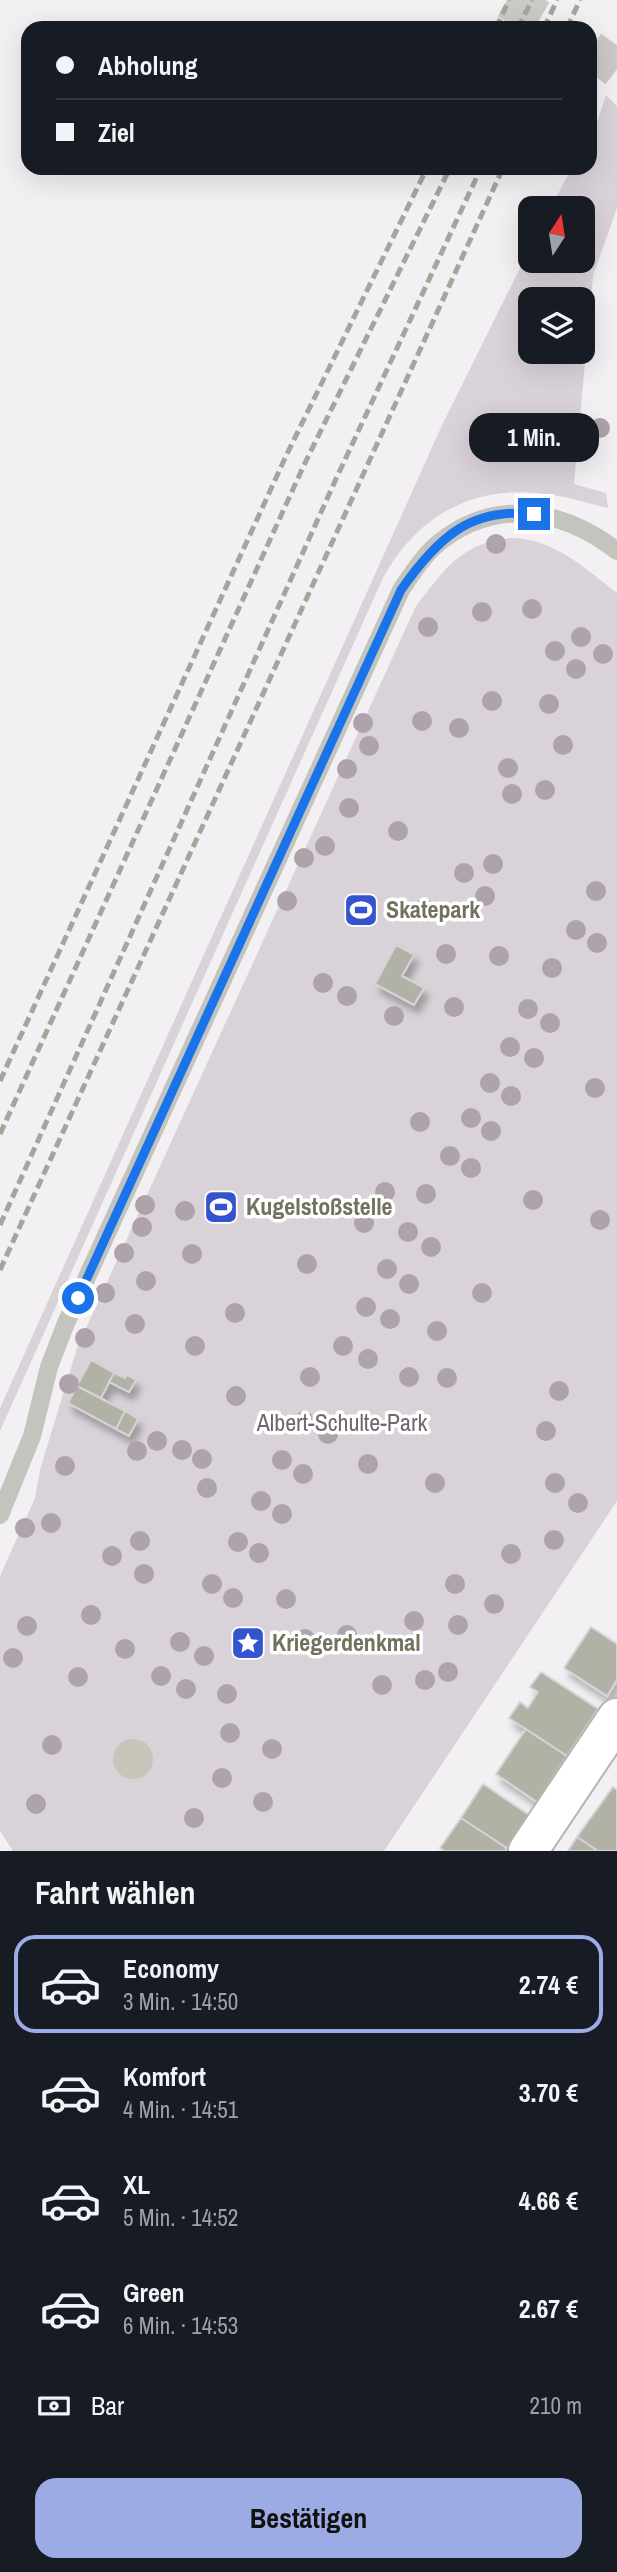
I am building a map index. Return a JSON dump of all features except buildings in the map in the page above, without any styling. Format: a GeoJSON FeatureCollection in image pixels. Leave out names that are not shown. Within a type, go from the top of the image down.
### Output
{"type":"FeatureCollection","features":[{"type":"Feature","properties":{"kind":"street"},"geometry":{"type":"LineString","coordinates":[[527,1851],[617,1718]]}},
{"type":"Feature","properties":{"kind":"lane"},"geometry":{"type":"LineString","coordinates":[[0,1515],[32,1436],[49,1367],[66,1323],[401,590],[432,548],[472,521],[498,514],[548,516],[578,526],[614,545]]}},
{"type":"Feature","properties":{"kind":"green space"},"geometry":{"type":"Polygon","coordinates":[[[606,95],[617,106],[617,208],[595,270],[595,196],[557,196],[568,175],[597,175],[597,122],[606,95]]]}},
{"type":"Feature","properties":{"kind":"green space"},"geometry":{"type":"Polygon","coordinates":[[[518,272],[594,273],[592,287],[518,287],[518,364],[585,364],[574,484],[606,493],[608,508],[552,495],[518,492],[494,494],[450,509],[413,537],[397,556],[383,578],[0,1431],[0,1408],[443,423],[518,272]]]}},
{"type":"Feature","properties":{"kind":"green space","name":"Albert-Schulte-Park"},"geometry":{"type":"Polygon","coordinates":[[[510,538],[540,543],[568,556],[617,593],[617,1501],[384,1851],[13,1851],[0,1831],[0,1576],[35,1498],[40,1470],[77,1348],[416,606],[446,569],[466,552],[493,541],[510,538]]]}},
{"type":"Feature","properties":{"kind":"shaded area"},"geometry":{"type":"Polygon","coordinates":[[[133,1739],[147,1745],[153,1759],[147,1773],[133,1779],[119,1773],[113,1759],[119,1745],[133,1739]]]}},
{"type":"Feature","properties":{"kind":"tunnel"},"geometry":{"type":"LineString","coordinates":[[507,0],[544,21]]}},
{"type":"Feature","properties":{"kind":"tunnel"},"geometry":{"type":"LineString","coordinates":[[597,54],[617,69]]}},
{"type":"Feature","properties":{"kind":"railway"},"geometry":{"type":"LineString","coordinates":[[499,21],[509,0]]}},
{"type":"Feature","properties":{"kind":"railway"},"geometry":{"type":"LineString","coordinates":[[522,21],[532,0]]}},
{"type":"Feature","properties":{"kind":"railway"},"geometry":{"type":"LineString","coordinates":[[547,21],[557,0]]}},
{"type":"Feature","properties":{"kind":"railway"},"geometry":{"type":"LineString","coordinates":[[570,21],[580,0]]}},
{"type":"Feature","properties":{"kind":"railway"},"geometry":{"type":"LineString","coordinates":[[0,1081],[286,456],[424,175]]}},
{"type":"Feature","properties":{"kind":"railway"},"geometry":{"type":"LineString","coordinates":[[0,1134],[304,465],[447,175]]}},
{"type":"Feature","properties":{"kind":"railway"},"geometry":{"type":"LineString","coordinates":[[0,1225],[336,479],[478,175]]}},
{"type":"Feature","properties":{"kind":"railway"},"geometry":{"type":"LineString","coordinates":[[0,1270],[500,175]]}},
{"type":"Feature","properties":{"kind":"place","name":"Skatepark"},"geometry":{"type":"Point","coordinates":[361,910]}},
{"type":"Feature","properties":{"kind":"place","name":"Kugelstoßstelle"},"geometry":{"type":"Point","coordinates":[221,1207]}},
{"type":"Feature","properties":{"kind":"place","name":"Kriegerdenkmal"},"geometry":{"type":"Point","coordinates":[248,1643]}},
{"type":"Feature","properties":{"kind":"route"},"geometry":{"type":"LineString","coordinates":[[78,1298],[401,590],[432,548],[472,521],[498,514],[534,514]]}}]}
